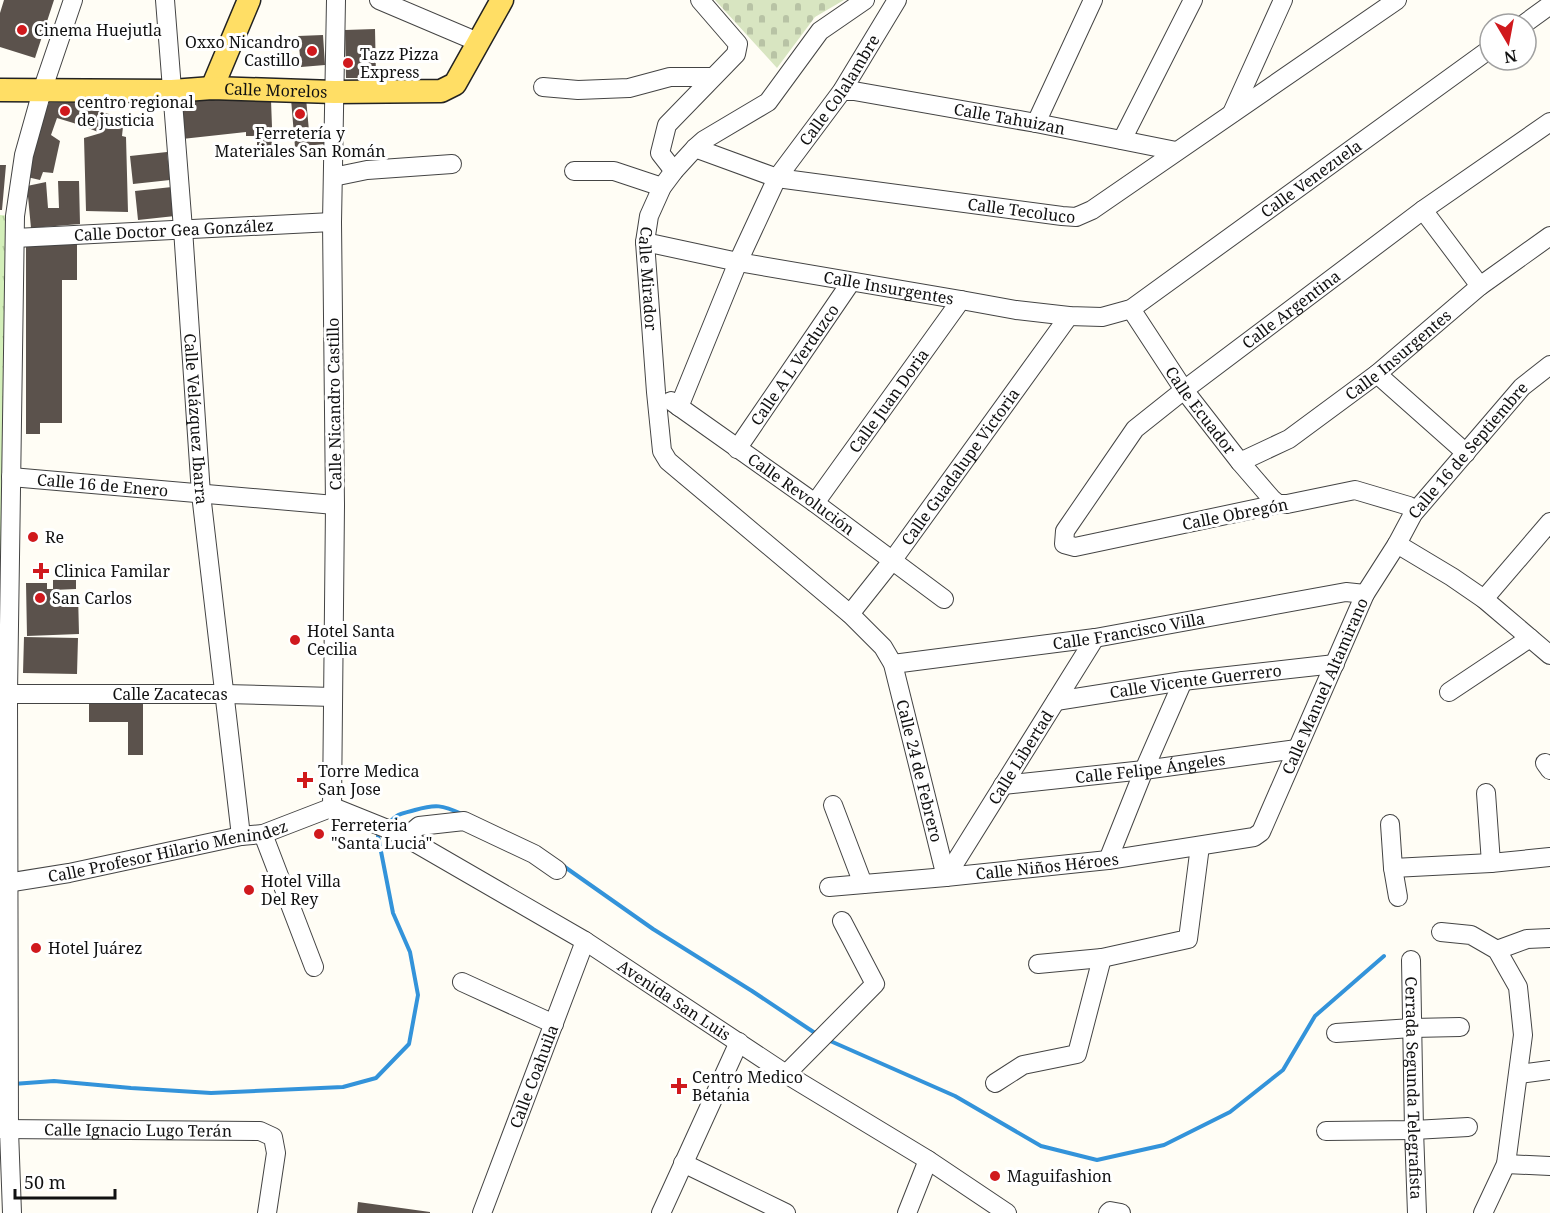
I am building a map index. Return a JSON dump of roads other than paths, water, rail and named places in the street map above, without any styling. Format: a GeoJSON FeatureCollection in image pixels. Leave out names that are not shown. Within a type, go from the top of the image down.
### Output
{"type":"FeatureCollection","features":[{"type":"Feature","properties":{"kind":"main road"},"geometry":{"type":"LineString","coordinates":[[212,87],[249,0]]}},
{"type":"Feature","properties":{"kind":"main road","name":"Calle Morelos"},"geometry":{"type":"LineString","coordinates":[[0,90],[171,91],[212,87],[334,92],[441,91],[455,84],[502,0]]}},
{"type":"Feature","properties":{"kind":"street"},"geometry":{"type":"LineString","coordinates":[[12,1213],[6,1124],[10,1064],[4,884],[15,216],[24,155],[42,91],[73,0]]}},
{"type":"Feature","properties":{"kind":"street","name":"Calle Velázquez Ibarra"},"geometry":{"type":"LineString","coordinates":[[165,0],[201,494],[241,836]]}},
{"type":"Feature","properties":{"kind":"street","name":"Calle Nicandro Castillo"},"geometry":{"type":"LineString","coordinates":[[332,807],[335,505],[332,222],[336,0]]}},
{"type":"Feature","properties":{"kind":"street"},"geometry":{"type":"LineString","coordinates":[[379,0],[478,42]]}},
{"type":"Feature","properties":{"kind":"street"},"geometry":{"type":"LineString","coordinates":[[674,171],[660,153],[667,125],[736,54],[738,44],[700,0]]}},
{"type":"Feature","properties":{"kind":"street","name":"Calle Mirador"},"geometry":{"type":"LineString","coordinates":[[850,614],[664,457],[656,392],[645,242],[649,216],[662,187],[694,148],[768,102],[820,31],[865,0]]}},
{"type":"Feature","properties":{"kind":"street","name":"Calle Colalambre"},"geometry":{"type":"LineString","coordinates":[[679,406],[738,262],[777,178],[842,91],[897,0]]}},
{"type":"Feature","properties":{"kind":"street"},"geometry":{"type":"LineString","coordinates":[[1036,123],[1093,0]]}},
{"type":"Feature","properties":{"kind":"street"},"geometry":{"type":"LineString","coordinates":[[1122,140],[1193,0]]}},
{"type":"Feature","properties":{"kind":"street"},"geometry":{"type":"LineString","coordinates":[[1231,114],[1283,0]]}},
{"type":"Feature","properties":{"kind":"street","name":"Calle Tecoluco"},"geometry":{"type":"LineString","coordinates":[[694,148],[777,178],[1077,217],[1092,210],[1397,0]]}},
{"type":"Feature","properties":{"kind":"street","name":"Calle Venezuela"},"geometry":{"type":"LineString","coordinates":[[1131,309],[1478,58]]}},
{"type":"Feature","properties":{"kind":"street"},"geometry":{"type":"LineString","coordinates":[[543,87],[578,90],[628,88],[670,77],[712,77]]}},
{"type":"Feature","properties":{"kind":"street","name":"Calle Tahuizan"},"geometry":{"type":"LineString","coordinates":[[842,91],[854,91],[1036,123],[1176,151]]}},
{"type":"Feature","properties":{"kind":"street","name":"Calle Argentina"},"geometry":{"type":"LineString","coordinates":[[1065,531],[1135,429],[1423,210],[1550,122]]}},
{"type":"Feature","properties":{"kind":"street"},"geometry":{"type":"LineString","coordinates":[[333,177],[367,170],[452,164]]}},
{"type":"Feature","properties":{"kind":"street"},"geometry":{"type":"LineString","coordinates":[[574,171],[614,171],[662,187]]}},
{"type":"Feature","properties":{"kind":"street"},"geometry":{"type":"LineString","coordinates":[[1423,210],[1479,286]]}},
{"type":"Feature","properties":{"kind":"street","name":"Calle Doctor Gea González"},"geometry":{"type":"LineString","coordinates":[[15,238],[332,222]]}},
{"type":"Feature","properties":{"kind":"street","name":"Calle Insurgentes"},"geometry":{"type":"LineString","coordinates":[[1240,462],[1289,439],[1377,374],[1479,286],[1550,236]]}},
{"type":"Feature","properties":{"kind":"street","name":"Calle Insurgentes"},"geometry":{"type":"LineString","coordinates":[[645,242],[738,262],[1016,310],[1102,317],[1131,309]]}},
{"type":"Feature","properties":{"kind":"street","name":"Calle A L Verduzco"},"geometry":{"type":"LineString","coordinates":[[737,449],[851,282]]}},
{"type":"Feature","properties":{"kind":"street","name":"Calle Juan Doria"},"geometry":{"type":"LineString","coordinates":[[815,503],[962,300]]}},
{"type":"Feature","properties":{"kind":"street","name":"Calle Ecuador"},"geometry":{"type":"LineString","coordinates":[[1131,309],[1184,390],[1240,462],[1278,504]]}},
{"type":"Feature","properties":{"kind":"street","name":"Calle Guadalupe Victoria"},"geometry":{"type":"LineString","coordinates":[[850,614],[892,561],[1070,316]]}},
{"type":"Feature","properties":{"kind":"street","name":"Calle 16 de Septiembre"},"geometry":{"type":"LineString","coordinates":[[1397,544],[1413,514],[1522,387],[1550,364]]}},
{"type":"Feature","properties":{"kind":"street"},"geometry":{"type":"LineString","coordinates":[[1377,374],[1466,453]]}},
{"type":"Feature","properties":{"kind":"street","name":"Calle Revolución"},"geometry":{"type":"LineString","coordinates":[[656,392],[815,503],[944,599]]}},
{"type":"Feature","properties":{"kind":"street","name":"Calle 16 de Enero"},"geometry":{"type":"LineString","coordinates":[[11,477],[335,505]]}},
{"type":"Feature","properties":{"kind":"street","name":"Calle Obregón"},"geometry":{"type":"LineString","coordinates":[[1065,531],[1064,544],[1075,547],[1355,490],[1409,506],[1413,514]]}},
{"type":"Feature","properties":{"kind":"street"},"geometry":{"type":"LineString","coordinates":[[1484,599],[1550,522]]}},
{"type":"Feature","properties":{"kind":"street"},"geometry":{"type":"LineString","coordinates":[[1397,544],[1484,599],[1550,655]]}},
{"type":"Feature","properties":{"kind":"street","name":"Calle Manuel Altamirano"},"geometry":{"type":"LineString","coordinates":[[1261,832],[1365,594],[1397,544]]}},
{"type":"Feature","properties":{"kind":"street","name":"Calle Francisco Villa"},"geometry":{"type":"LineString","coordinates":[[893,664],[1095,638],[1347,592],[1365,594]]}},
{"type":"Feature","properties":{"kind":"street"},"geometry":{"type":"LineString","coordinates":[[850,614],[883,647],[893,664]]}},
{"type":"Feature","properties":{"kind":"street","name":"Calle Libertad"},"geometry":{"type":"LineString","coordinates":[[946,877],[1095,638]]}},
{"type":"Feature","properties":{"kind":"street"},"geometry":{"type":"LineString","coordinates":[[1449,692],[1530,638]]}},
{"type":"Feature","properties":{"kind":"street","name":"Calle 24 de Febrero"},"geometry":{"type":"LineString","coordinates":[[893,664],[946,877]]}},
{"type":"Feature","properties":{"kind":"street","name":"Calle Vicente Guerrero"},"geometry":{"type":"LineString","coordinates":[[1056,701],[1183,681],[1335,664]]}},
{"type":"Feature","properties":{"kind":"street"},"geometry":{"type":"LineString","coordinates":[[1108,860],[1183,681]]}},
{"type":"Feature","properties":{"kind":"street","name":"Calle Zacatecas"},"geometry":{"type":"LineString","coordinates":[[8,694],[225,694],[333,697]]}},
{"type":"Feature","properties":{"kind":"street","name":"Calle Felipe Ángeles"},"geometry":{"type":"LineString","coordinates":[[1003,785],[1144,771],[1297,749]]}},
{"type":"Feature","properties":{"kind":"street"},"geometry":{"type":"LineString","coordinates":[[1486,793],[1491,863]]}},
{"type":"Feature","properties":{"kind":"street"},"geometry":{"type":"LineString","coordinates":[[833,805],[863,884]]}},
{"type":"Feature","properties":{"kind":"street","name":"Calle Profesor Hilario Menindez"},"geometry":{"type":"LineString","coordinates":[[4,884],[69,873],[241,836],[264,834],[332,807]]}},
{"type":"Feature","properties":{"kind":"street","name":"Avenida San Luis"},"geometry":{"type":"LineString","coordinates":[[332,807],[403,835],[585,941],[786,1074],[928,1160],[1007,1213]]}},
{"type":"Feature","properties":{"kind":"street"},"geometry":{"type":"LineString","coordinates":[[403,835],[419,826],[464,821],[534,854],[557,870]]}},
{"type":"Feature","properties":{"kind":"street"},"geometry":{"type":"LineString","coordinates":[[1390,824],[1393,868],[1398,897]]}},
{"type":"Feature","properties":{"kind":"street","name":"Calle Niños Héroes"},"geometry":{"type":"LineString","coordinates":[[829,886],[946,877],[1108,860],[1254,837],[1261,832]]}},
{"type":"Feature","properties":{"kind":"street"},"geometry":{"type":"LineString","coordinates":[[264,834],[314,967]]}},
{"type":"Feature","properties":{"kind":"street"},"geometry":{"type":"LineString","coordinates":[[1038,964],[1102,958],[1188,939],[1200,846]]}},
{"type":"Feature","properties":{"kind":"street"},"geometry":{"type":"LineString","coordinates":[[1393,868],[1491,863],[1550,857]]}},
{"type":"Feature","properties":{"kind":"street"},"geometry":{"type":"LineString","coordinates":[[786,1074],[875,984],[842,921]]}},
{"type":"Feature","properties":{"kind":"street"},"geometry":{"type":"LineString","coordinates":[[1441,932],[1471,936],[1497,950],[1518,987],[1523,1035],[1506,1164],[1483,1213]]}},
{"type":"Feature","properties":{"kind":"street"},"geometry":{"type":"LineString","coordinates":[[1497,950],[1527,939],[1550,938]]}},
{"type":"Feature","properties":{"kind":"street","name":"Calle Coahuila"},"geometry":{"type":"LineString","coordinates":[[482,1213],[585,941]]}},
{"type":"Feature","properties":{"kind":"street"},"geometry":{"type":"LineString","coordinates":[[995,1083],[1023,1065],[1077,1054],[1102,958]]}},
{"type":"Feature","properties":{"kind":"street","name":"Cerrada Segunda Telegrafista"},"geometry":{"type":"LineString","coordinates":[[1411,960],[1418,1213]]}},
{"type":"Feature","properties":{"kind":"street"},"geometry":{"type":"LineString","coordinates":[[462,982],[554,1024]]}},
{"type":"Feature","properties":{"kind":"street"},"geometry":{"type":"LineString","coordinates":[[1336,1033],[1412,1028],[1460,1028]]}},
{"type":"Feature","properties":{"kind":"street"},"geometry":{"type":"LineString","coordinates":[[661,1213],[739,1042]]}},
{"type":"Feature","properties":{"kind":"street"},"geometry":{"type":"LineString","coordinates":[[1519,1074],[1550,1070]]}},
{"type":"Feature","properties":{"kind":"street","name":"Calle Ignacio Lugo Terán"},"geometry":{"type":"LineString","coordinates":[[6,1124],[260,1131],[273,1137],[276,1153],[267,1213]]}},
{"type":"Feature","properties":{"kind":"street"},"geometry":{"type":"LineString","coordinates":[[1326,1131],[1468,1127]]}},
{"type":"Feature","properties":{"kind":"street"},"geometry":{"type":"LineString","coordinates":[[907,1213],[928,1160]]}},
{"type":"Feature","properties":{"kind":"street"},"geometry":{"type":"LineString","coordinates":[[684,1162],[786,1213]]}},
{"type":"Feature","properties":{"kind":"street"},"geometry":{"type":"LineString","coordinates":[[1506,1164],[1550,1166]]}},
{"type":"Feature","properties":{"kind":"street"},"geometry":{"type":"LineString","coordinates":[[1108,1213],[1110,1211],[1122,1213]]}},
{"type":"Feature","properties":{"kind":"waterway"},"geometry":{"type":"LineString","coordinates":[[389,823],[401,814],[428,807],[444,807],[462,814]]}},
{"type":"Feature","properties":{"kind":"waterway"},"geometry":{"type":"LineString","coordinates":[[13,1084],[54,1081],[211,1093],[343,1087],[376,1078],[409,1044],[418,995],[410,952],[393,913],[378,836],[380,833]]}},
{"type":"Feature","properties":{"kind":"waterway"},"geometry":{"type":"LineString","coordinates":[[562,865],[653,929],[818,1035]]}},
{"type":"Feature","properties":{"kind":"waterway"},"geometry":{"type":"LineString","coordinates":[[828,1040],[955,1096],[1041,1146],[1097,1160],[1164,1145],[1230,1112],[1283,1070],[1315,1016],[1384,956]]}},
{"type":"Feature","properties":{"kind":"place","name":"Cinema Huejutla"},"geometry":{"type":"Point","coordinates":[22,30]}},
{"type":"Feature","properties":{"kind":"place","name":"Oxxo Nicandro Castillo"},"geometry":{"type":"Point","coordinates":[312,51]}},
{"type":"Feature","properties":{"kind":"place","name":"Tazz Pizza Express"},"geometry":{"type":"Point","coordinates":[348,63]}},
{"type":"Feature","properties":{"kind":"place","name":"centro regional de justicia"},"geometry":{"type":"Point","coordinates":[65,111]}},
{"type":"Feature","properties":{"kind":"place","name":"Ferretería y Materiales San Román"},"geometry":{"type":"Point","coordinates":[300,114]}},
{"type":"Feature","properties":{"kind":"place","name":"Re"},"geometry":{"type":"Point","coordinates":[33,537]}},
{"type":"Feature","properties":{"kind":"place","name":"Clinica Familar"},"geometry":{"type":"Point","coordinates":[41,571]}},
{"type":"Feature","properties":{"kind":"place","name":"San Carlos"},"geometry":{"type":"Point","coordinates":[40,598]}},
{"type":"Feature","properties":{"kind":"place","name":"Hotel Santa Cecilia"},"geometry":{"type":"Point","coordinates":[295,640]}},
{"type":"Feature","properties":{"kind":"place","name":"Torre Medica San Jose"},"geometry":{"type":"Point","coordinates":[305,780]}},
{"type":"Feature","properties":{"kind":"place","name":"Ferreteria \"Santa Lucia\""},"geometry":{"type":"Point","coordinates":[319,834]}},
{"type":"Feature","properties":{"kind":"place","name":"Hotel Villa Del Rey"},"geometry":{"type":"Point","coordinates":[249,890]}},
{"type":"Feature","properties":{"kind":"place","name":"Hotel Juárez"},"geometry":{"type":"Point","coordinates":[36,948]}},
{"type":"Feature","properties":{"kind":"place","name":"Centro Medico Betania"},"geometry":{"type":"Point","coordinates":[679,1086]}},
{"type":"Feature","properties":{"kind":"place","name":"Maguifashion"},"geometry":{"type":"Point","coordinates":[995,1176]}}]}
